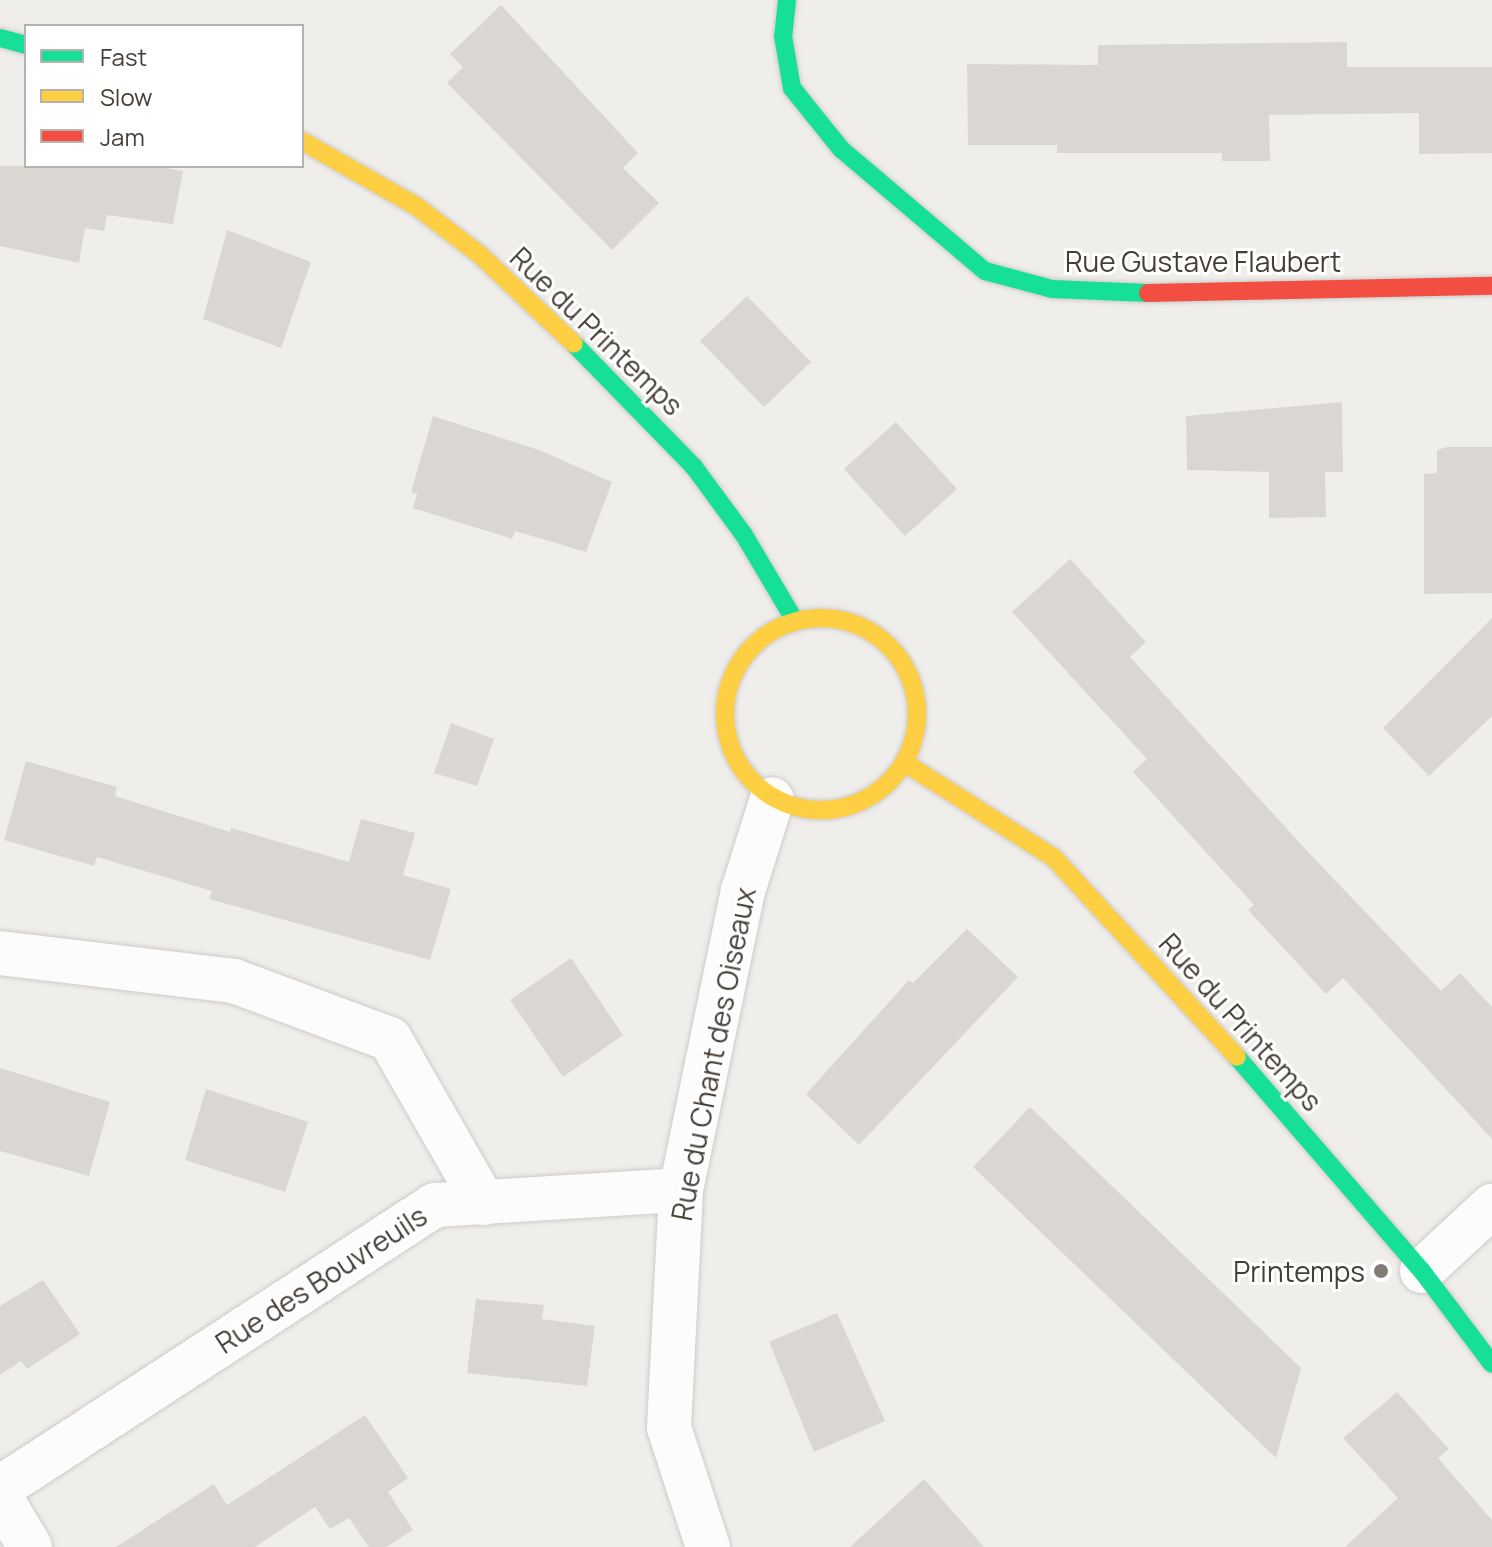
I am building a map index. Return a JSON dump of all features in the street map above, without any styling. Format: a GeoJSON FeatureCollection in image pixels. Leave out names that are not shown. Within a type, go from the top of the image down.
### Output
{"type":"FeatureCollection","features":[{"type":"Feature","properties":{"kind":"main road","name":"Rue Gustave Flaubert"},"geometry":{"type":"LineString","coordinates":[[787,0],[783,36],[792,88],[841,149],[985,271],[1052,289],[1124,293],[1492,286]]}},
{"type":"Feature","properties":{"kind":"main road"},"geometry":{"type":"LineString","coordinates":[[0,38],[24,44]]}},
{"type":"Feature","properties":{"kind":"main road","name":"Rue du Printemps"},"geometry":{"type":"LineString","coordinates":[[304,142],[346,161],[416,206],[480,255],[556,326],[694,467],[744,535],[795,621]]}},
{"type":"Feature","properties":{"kind":"main road"},"geometry":{"type":"LineString","coordinates":[[833,618],[869,630],[898,656],[914,690],[916,727],[905,763],[880,790],[846,808],[807,810],[772,799],[744,773],[727,740],[725,702],[742,657],[761,637],[795,621],[833,618]]}},
{"type":"Feature","properties":{"kind":"main road","name":"Rue du Printemps"},"geometry":{"type":"LineString","coordinates":[[905,763],[1054,858],[1244,1064],[1422,1271],[1492,1364]]}},
{"type":"Feature","properties":{"kind":"street","name":"Rue du Chant des Oiseaux"},"geometry":{"type":"LineString","coordinates":[[708,1547],[669,1428],[681,1190],[743,891],[772,799]]}},
{"type":"Feature","properties":{"kind":"street"},"geometry":{"type":"LineString","coordinates":[[0,953],[234,981],[390,1039],[484,1203]]}},
{"type":"Feature","properties":{"kind":"street","name":"Rue des Bouvreuils"},"geometry":{"type":"LineString","coordinates":[[0,1488],[435,1205],[681,1190]]}},
{"type":"Feature","properties":{"kind":"street"},"geometry":{"type":"LineString","coordinates":[[1422,1271],[1492,1206]]}},
{"type":"Feature","properties":{"kind":"street"},"geometry":{"type":"LineString","coordinates":[[0,1497],[30,1547]]}},
{"type":"Feature","properties":{"kind":"building"},"geometry":{"type":"Polygon","coordinates":[[[501,5],[638,153],[623,168],[659,203],[612,250],[447,83],[463,67],[450,54],[501,5]]]}},
{"type":"Feature","properties":{"kind":"building"},"geometry":{"type":"Polygon","coordinates":[[[1347,42],[1347,67],[1492,67],[1492,153],[1419,154],[1419,113],[1269,115],[1270,161],[1222,161],[1222,153],[1057,153],[1057,145],[968,145],[967,64],[1098,65],[1098,45],[1347,42]]]}},
{"type":"Feature","properties":{"kind":"building"},"geometry":{"type":"Polygon","coordinates":[[[0,166],[166,168],[183,171],[173,224],[107,215],[104,231],[85,228],[79,263],[0,246],[0,166]]]}},
{"type":"Feature","properties":{"kind":"building"},"geometry":{"type":"Polygon","coordinates":[[[227,230],[311,262],[281,348],[203,319],[227,230]]]}},
{"type":"Feature","properties":{"kind":"building"},"geometry":{"type":"Polygon","coordinates":[[[747,296],[811,362],[764,407],[700,341],[747,296]]]}},
{"type":"Feature","properties":{"kind":"building"},"geometry":{"type":"Polygon","coordinates":[[[1342,402],[1343,472],[1325,472],[1326,517],[1269,518],[1269,472],[1187,470],[1186,416],[1342,402]]]}},
{"type":"Feature","properties":{"kind":"building"},"geometry":{"type":"Polygon","coordinates":[[[433,416],[539,450],[612,482],[586,552],[515,531],[512,539],[413,508],[417,494],[411,492],[433,416]]]}},
{"type":"Feature","properties":{"kind":"building"},"geometry":{"type":"Polygon","coordinates":[[[896,422],[957,489],[905,536],[844,469],[896,422]]]}},
{"type":"Feature","properties":{"kind":"building"},"geometry":{"type":"Polygon","coordinates":[[[1447,447],[1492,447],[1492,593],[1424,594],[1424,474],[1437,473],[1437,450],[1447,447]]]}},
{"type":"Feature","properties":{"kind":"building"},"geometry":{"type":"Polygon","coordinates":[[[1070,559],[1146,642],[1130,657],[1309,853],[1441,991],[1460,973],[1492,1007],[1492,1139],[1343,978],[1326,994],[1248,910],[1254,905],[1133,772],[1147,759],[1012,612],[1070,559]]]}},
{"type":"Feature","properties":{"kind":"building"},"geometry":{"type":"Polygon","coordinates":[[[1492,618],[1492,716],[1429,776],[1383,728],[1492,618]]]}},
{"type":"Feature","properties":{"kind":"building"},"geometry":{"type":"Polygon","coordinates":[[[451,723],[494,739],[477,786],[434,773],[451,723]]]}},
{"type":"Feature","properties":{"kind":"building"},"geometry":{"type":"Polygon","coordinates":[[[26,761],[117,787],[115,796],[230,832],[231,828],[349,862],[361,819],[415,833],[403,875],[451,889],[430,960],[209,899],[212,891],[97,857],[94,866],[4,840],[26,761]]]}},
{"type":"Feature","properties":{"kind":"building"},"geometry":{"type":"Polygon","coordinates":[[[967,929],[1018,977],[859,1145],[806,1094],[909,980],[913,983],[967,929]]]}},
{"type":"Feature","properties":{"kind":"building"},"geometry":{"type":"Polygon","coordinates":[[[571,958],[623,1035],[563,1077],[510,1000],[571,958]]]}},
{"type":"Feature","properties":{"kind":"building"},"geometry":{"type":"Polygon","coordinates":[[[0,1068],[110,1102],[89,1176],[0,1151],[0,1068]]]}},
{"type":"Feature","properties":{"kind":"building"},"geometry":{"type":"Polygon","coordinates":[[[206,1089],[308,1122],[285,1192],[185,1160],[206,1089]]]}},
{"type":"Feature","properties":{"kind":"building"},"geometry":{"type":"Polygon","coordinates":[[[1030,1107],[1301,1368],[1276,1458],[973,1167],[1030,1107]]]}},
{"type":"Feature","properties":{"kind":"building"},"geometry":{"type":"Polygon","coordinates":[[[43,1280],[80,1334],[27,1369],[21,1361],[0,1375],[0,1306],[43,1280]]]}},
{"type":"Feature","properties":{"kind":"building"},"geometry":{"type":"Polygon","coordinates":[[[476,1299],[544,1305],[542,1319],[595,1326],[587,1386],[467,1373],[476,1299]]]}},
{"type":"Feature","properties":{"kind":"building"},"geometry":{"type":"Polygon","coordinates":[[[837,1313],[885,1421],[814,1452],[769,1342],[837,1313]]]}},
{"type":"Feature","properties":{"kind":"building"},"geometry":{"type":"Polygon","coordinates":[[[1397,1392],[1449,1449],[1438,1458],[1492,1520],[1492,1547],[1345,1547],[1398,1498],[1343,1438],[1397,1392]]]}},
{"type":"Feature","properties":{"kind":"building"},"geometry":{"type":"Polygon","coordinates":[[[365,1415],[408,1478],[388,1492],[413,1530],[386,1547],[369,1547],[349,1518],[330,1529],[315,1507],[255,1547],[116,1547],[214,1484],[227,1505],[365,1415]]]}},
{"type":"Feature","properties":{"kind":"building"},"geometry":{"type":"Polygon","coordinates":[[[924,1479],[984,1547],[850,1547],[924,1479]]]}},
{"type":"Feature","properties":{"kind":"traffic: fast"},"geometry":{"type":"LineString","coordinates":[[787,0],[783,36],[792,88],[841,149],[985,271],[1052,289],[1148,293]]}},
{"type":"Feature","properties":{"kind":"traffic: fast"},"geometry":{"type":"LineString","coordinates":[[0,38],[24,44]]}},
{"type":"Feature","properties":{"kind":"traffic: fast"},"geometry":{"type":"LineString","coordinates":[[574,344],[694,467],[744,535],[795,621]]}},
{"type":"Feature","properties":{"kind":"traffic: fast"},"geometry":{"type":"LineString","coordinates":[[1237,1057],[1422,1271],[1492,1364]]}},
{"type":"Feature","properties":{"kind":"traffic: slow"},"geometry":{"type":"LineString","coordinates":[[304,142],[416,206],[480,255],[574,344]]}},
{"type":"Feature","properties":{"kind":"traffic: slow"},"geometry":{"type":"LineString","coordinates":[[821,618],[858,625],[889,646],[910,677],[917,714],[910,751],[889,782],[858,803],[821,810],[784,803],[753,782],[732,751],[725,714],[732,677],[753,646],[784,625],[821,618]]}},
{"type":"Feature","properties":{"kind":"traffic: slow"},"geometry":{"type":"LineString","coordinates":[[905,763],[1054,858],[1237,1057]]}},
{"type":"Feature","properties":{"kind":"traffic: jam"},"geometry":{"type":"LineString","coordinates":[[1148,293],[1492,286]]}},
{"type":"Feature","properties":{"kind":"place","name":"Printemps"},"geometry":{"type":"Point","coordinates":[1381,1271]}}]}
